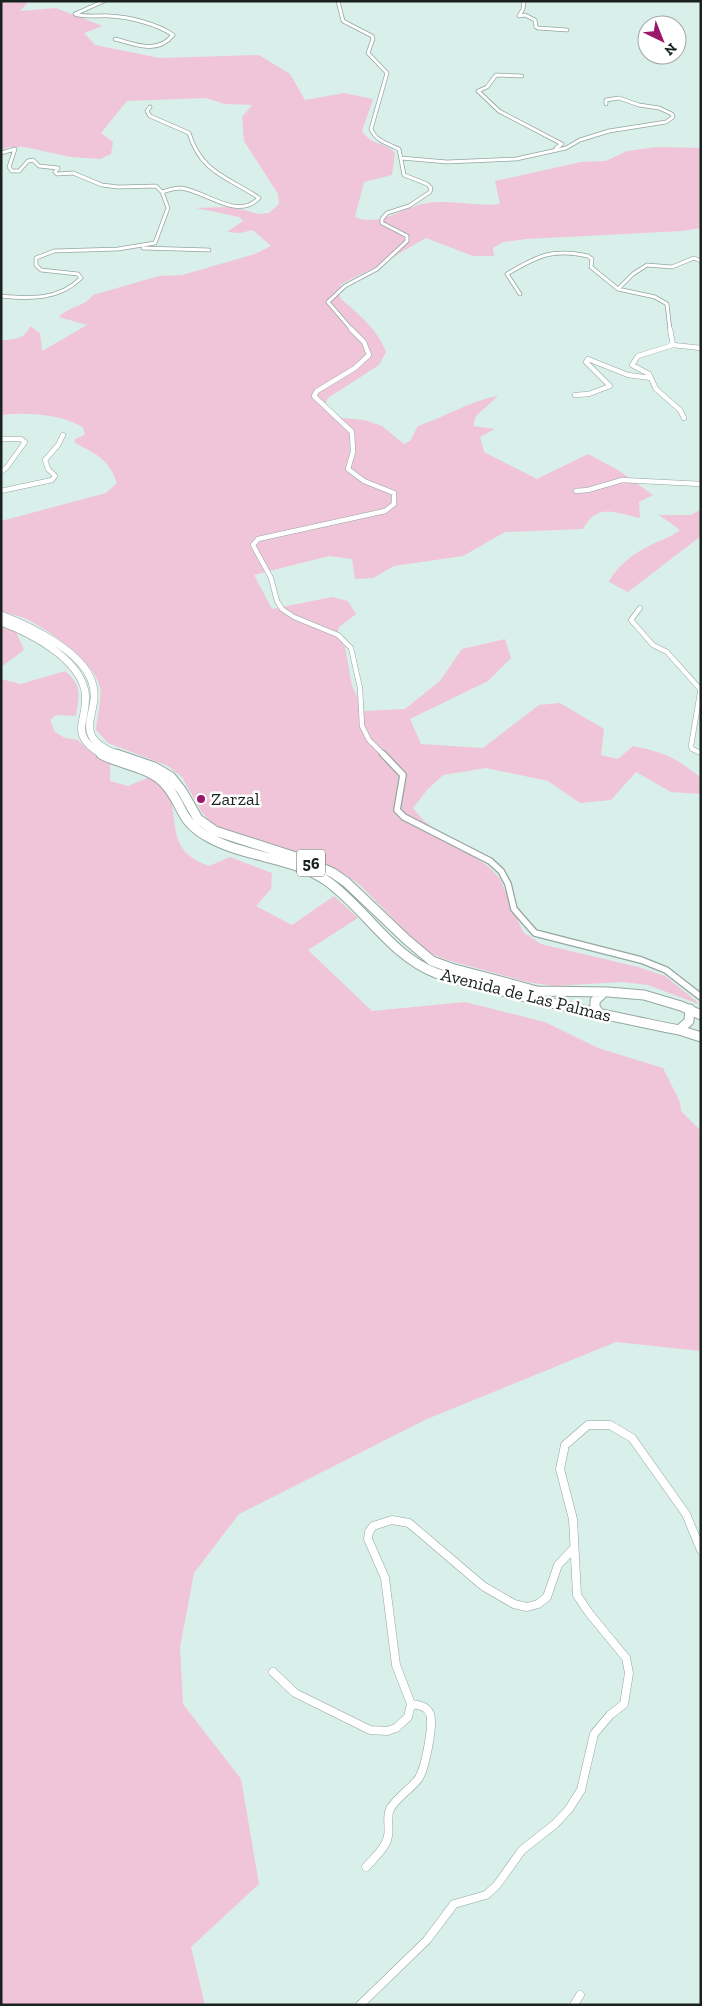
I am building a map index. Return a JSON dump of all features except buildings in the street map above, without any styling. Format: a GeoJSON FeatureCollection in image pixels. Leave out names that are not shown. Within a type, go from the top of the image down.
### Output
{"type":"FeatureCollection","features":[{"type":"Feature","properties":{"kind":"main road","name":"Avenida de Las Palmas"},"geometry":{"type":"LineString","coordinates":[[1,615],[22,622],[45,635],[84,667],[91,678],[94,690],[88,720],[94,739],[112,752],[156,768],[169,775],[176,783],[191,812],[209,828],[333,873],[356,891],[420,951],[437,964],[537,990],[627,992],[650,995],[690,1009],[701,1015]]}},
{"type":"Feature","properties":{"kind":"main road","name":"Avenida de Las Palmas"},"geometry":{"type":"LineString","coordinates":[[1,622],[28,632],[41,640],[77,673],[82,680],[85,692],[81,729],[86,742],[96,751],[151,774],[163,782],[183,818],[195,830],[219,843],[324,879],[347,897],[406,955],[430,971],[534,1000],[679,1030],[701,1037]]}},
{"type":"Feature","properties":{"kind":"main road"},"geometry":{"type":"LineString","coordinates":[[599,1013],[596,1010],[594,1001],[596,997],[604,992]]}},
{"type":"Feature","properties":{"kind":"main road"},"geometry":{"type":"LineString","coordinates":[[679,1030],[689,1021],[690,1009]]}},
{"type":"Feature","properties":{"kind":"street"},"geometry":{"type":"LineString","coordinates":[[104,1],[92,8],[80,10],[75,14],[80,17],[111,16],[162,27],[173,35],[168,41],[155,48],[115,39]]}},
{"type":"Feature","properties":{"kind":"street"},"geometry":{"type":"LineString","coordinates":[[338,1],[342,18],[345,22],[372,36],[373,39],[368,53],[387,73],[371,129],[372,134],[376,138],[400,149],[404,175],[427,184],[431,188],[430,192],[409,206],[384,215],[382,223],[402,232],[407,236],[407,241],[376,269],[345,286],[328,302],[343,321],[364,342],[369,355],[355,368],[317,391],[314,396],[352,432],[353,452],[348,469],[357,479],[394,492],[395,502],[391,508],[385,510],[323,526],[258,539],[253,545],[254,548],[259,560],[270,576],[281,608],[294,617],[334,633],[352,650],[362,704],[362,728],[368,739],[403,775],[397,810],[404,817],[490,861],[501,871],[508,884],[514,909],[535,933],[625,958],[641,960],[666,970],[701,997]]}},
{"type":"Feature","properties":{"kind":"street"},"geometry":{"type":"LineString","coordinates":[[524,1],[523,9],[518,15],[525,15],[535,20],[536,27],[538,28],[567,30]]}},
{"type":"Feature","properties":{"kind":"street"},"geometry":{"type":"LineString","coordinates":[[516,159],[553,150],[562,145],[499,111],[478,91],[487,87],[496,75],[522,76]]}},
{"type":"Feature","properties":{"kind":"street"},"geometry":{"type":"LineString","coordinates":[[401,158],[447,162],[516,159],[566,148],[580,140],[609,130],[666,122],[673,117],[672,114],[658,108],[619,98],[606,100],[606,104]]}},
{"type":"Feature","properties":{"kind":"street"},"geometry":{"type":"LineString","coordinates":[[150,107],[147,111],[150,116],[189,133],[194,149],[216,174],[241,186],[259,198],[251,204],[235,206],[185,189],[175,188],[162,192]]}},
{"type":"Feature","properties":{"kind":"street"},"geometry":{"type":"LineString","coordinates":[[1,153],[15,149],[10,167],[12,172],[19,171],[28,161],[33,160],[39,166],[58,168],[55,172],[57,174],[73,172],[102,184],[118,187],[153,185],[162,192],[168,211],[155,243],[106,250],[64,250],[46,253],[36,258],[38,268],[78,274],[81,278],[76,285],[45,296],[1,296]]}},
{"type":"Feature","properties":{"kind":"street"},"geometry":{"type":"LineString","coordinates":[[133,247],[209,250]]}},
{"type":"Feature","properties":{"kind":"street"},"geometry":{"type":"LineString","coordinates":[[520,294],[507,274],[544,253],[555,252],[588,256],[592,259],[591,267],[618,289],[655,297],[667,304],[671,330],[670,340],[673,345]]}},
{"type":"Feature","properties":{"kind":"street"},"geometry":{"type":"LineString","coordinates":[[618,289],[633,274],[647,265],[672,267],[694,258],[701,261]]}},
{"type":"Feature","properties":{"kind":"street"},"geometry":{"type":"LineString","coordinates":[[684,418],[680,410],[656,389],[647,373],[633,367],[635,358],[673,345],[701,348]]}},
{"type":"Feature","properties":{"kind":"street"},"geometry":{"type":"LineString","coordinates":[[575,395],[586,394],[610,386],[586,362],[588,360],[628,375],[651,378]]}},
{"type":"Feature","properties":{"kind":"street"},"geometry":{"type":"LineString","coordinates":[[1,491],[46,483],[54,479],[45,460],[58,445],[63,435]]}},
{"type":"Feature","properties":{"kind":"street"},"geometry":{"type":"LineString","coordinates":[[1,439],[21,439],[25,442],[7,467],[1,472]]}},
{"type":"Feature","properties":{"kind":"street"},"geometry":{"type":"LineString","coordinates":[[576,491],[584,492],[620,480],[685,485],[701,484]]}},
{"type":"Feature","properties":{"kind":"street"},"geometry":{"type":"LineString","coordinates":[[640,608],[631,620],[653,645],[666,652],[700,688],[691,746],[692,749],[701,753]]}},
{"type":"Feature","properties":{"kind":"street"},"geometry":{"type":"LineString","coordinates":[[360,2005],[427,1940],[454,1904],[486,1895],[497,1885],[522,1850],[555,1824],[570,1809],[580,1790],[594,1734],[610,1715],[624,1704],[630,1673],[626,1658],[589,1614],[577,1595],[573,1519],[560,1468],[561,1455],[565,1445],[581,1429],[588,1425],[610,1425],[632,1438],[686,1514],[701,1550]]}},
{"type":"Feature","properties":{"kind":"street"},"geometry":{"type":"LineString","coordinates":[[273,1672],[294,1693],[370,1730],[387,1731],[396,1728],[408,1717],[411,1704],[396,1665],[385,1578],[368,1545],[368,1536],[377,1523],[391,1519],[409,1523],[474,1579],[510,1603],[527,1607],[538,1604],[546,1598],[551,1587],[555,1569],[562,1557],[574,1548]]}},
{"type":"Feature","properties":{"kind":"street"},"geometry":{"type":"LineString","coordinates":[[366,1867],[386,1842],[388,1814],[391,1809],[414,1785],[423,1772],[432,1728],[432,1719],[424,1706],[411,1704]]}},
{"type":"Feature","properties":{"kind":"street"},"geometry":{"type":"LineString","coordinates":[[574,2005],[580,1995]]}},
{"type":"Feature","properties":{"kind":"shaded area"},"geometry":{"type":"Polygon","coordinates":[[[1,1],[29,1],[20,11],[56,8],[103,26],[84,33],[95,45],[160,58],[259,55],[290,74],[305,100],[344,93],[373,99],[362,131],[374,142],[387,147],[395,153],[392,175],[364,182],[355,217],[363,220],[381,219],[414,206],[432,202],[500,204],[495,181],[581,162],[606,161],[627,151],[657,147],[701,148],[701,228],[682,231],[527,239],[503,242],[493,248],[494,256],[473,256],[426,238],[386,262],[340,285],[340,298],[378,336],[386,352],[379,365],[328,398],[324,407],[342,418],[364,420],[382,426],[404,444],[410,441],[418,426],[468,405],[498,396],[476,416],[473,426],[495,429],[480,437],[484,452],[537,479],[588,454],[618,470],[653,495],[639,502],[640,518],[615,512],[601,512],[595,515],[583,529],[505,532],[463,556],[394,566],[373,578],[355,579],[352,559],[329,556],[254,575],[272,609],[332,597],[348,601],[356,614],[339,627],[337,635],[345,647],[352,686],[364,711],[405,709],[440,681],[462,649],[505,639],[511,658],[488,681],[410,719],[421,744],[483,748],[539,705],[560,703],[604,729],[601,755],[618,759],[633,746],[670,757],[701,778],[700,794],[671,792],[636,772],[611,800],[580,803],[548,781],[486,768],[443,775],[427,790],[413,808],[424,821],[489,867],[500,879],[523,932],[541,944],[638,967],[665,976],[701,1005],[648,985],[621,982],[554,986],[527,982],[447,960],[432,954],[414,940],[360,885],[346,875],[327,864],[225,830],[211,823],[201,811],[182,777],[168,766],[108,743],[96,730],[100,687],[89,667],[69,647],[45,629],[24,618],[1,611],[1,521],[106,493],[117,483],[110,468],[101,458],[75,443],[75,439],[85,435],[83,427],[64,419],[43,415],[1,415],[1,340],[22,336],[30,326],[40,333],[42,351],[87,325],[59,317],[63,313],[86,302],[93,295],[159,276],[182,275],[255,254],[271,246],[253,230],[240,233],[227,232],[243,221],[239,217],[196,208],[226,207],[258,214],[269,213],[279,204],[278,194],[244,141],[242,117],[252,105],[225,104],[206,98],[127,101],[101,133],[113,142],[111,154],[101,159],[70,157],[25,147],[9,147],[1,150],[1,1]]]}},
{"type":"Feature","properties":{"kind":"shaded area"},"geometry":{"type":"Polygon","coordinates":[[[701,509],[701,536],[628,592],[609,582],[616,571],[633,556],[680,530],[659,515],[691,515],[701,509]]]}},
{"type":"Feature","properties":{"kind":"shaded area"},"geometry":{"type":"Polygon","coordinates":[[[1,626],[15,630],[24,650],[1,667],[1,626]]]}},
{"type":"Feature","properties":{"kind":"shaded area"},"geometry":{"type":"Polygon","coordinates":[[[65,671],[75,681],[77,686],[79,696],[76,716],[56,715],[50,720],[55,732],[65,738],[78,740],[87,749],[110,763],[110,781],[128,786],[150,777],[156,782],[171,801],[177,837],[188,855],[209,866],[230,857],[272,873],[271,889],[256,906],[292,925],[334,896],[358,918],[308,950],[372,1011],[465,1002],[545,1022],[598,1048],[663,1068],[680,1102],[681,1111],[701,1131],[701,1351],[616,1342],[427,1419],[239,1514],[194,1573],[180,1647],[183,1704],[241,1779],[259,1884],[191,1947],[205,2005],[1,2005],[1,679],[21,684],[65,671]]]}},
{"type":"Feature","properties":{"kind":"place","name":"Zarzal"},"geometry":{"type":"Point","coordinates":[201,799]}}]}
